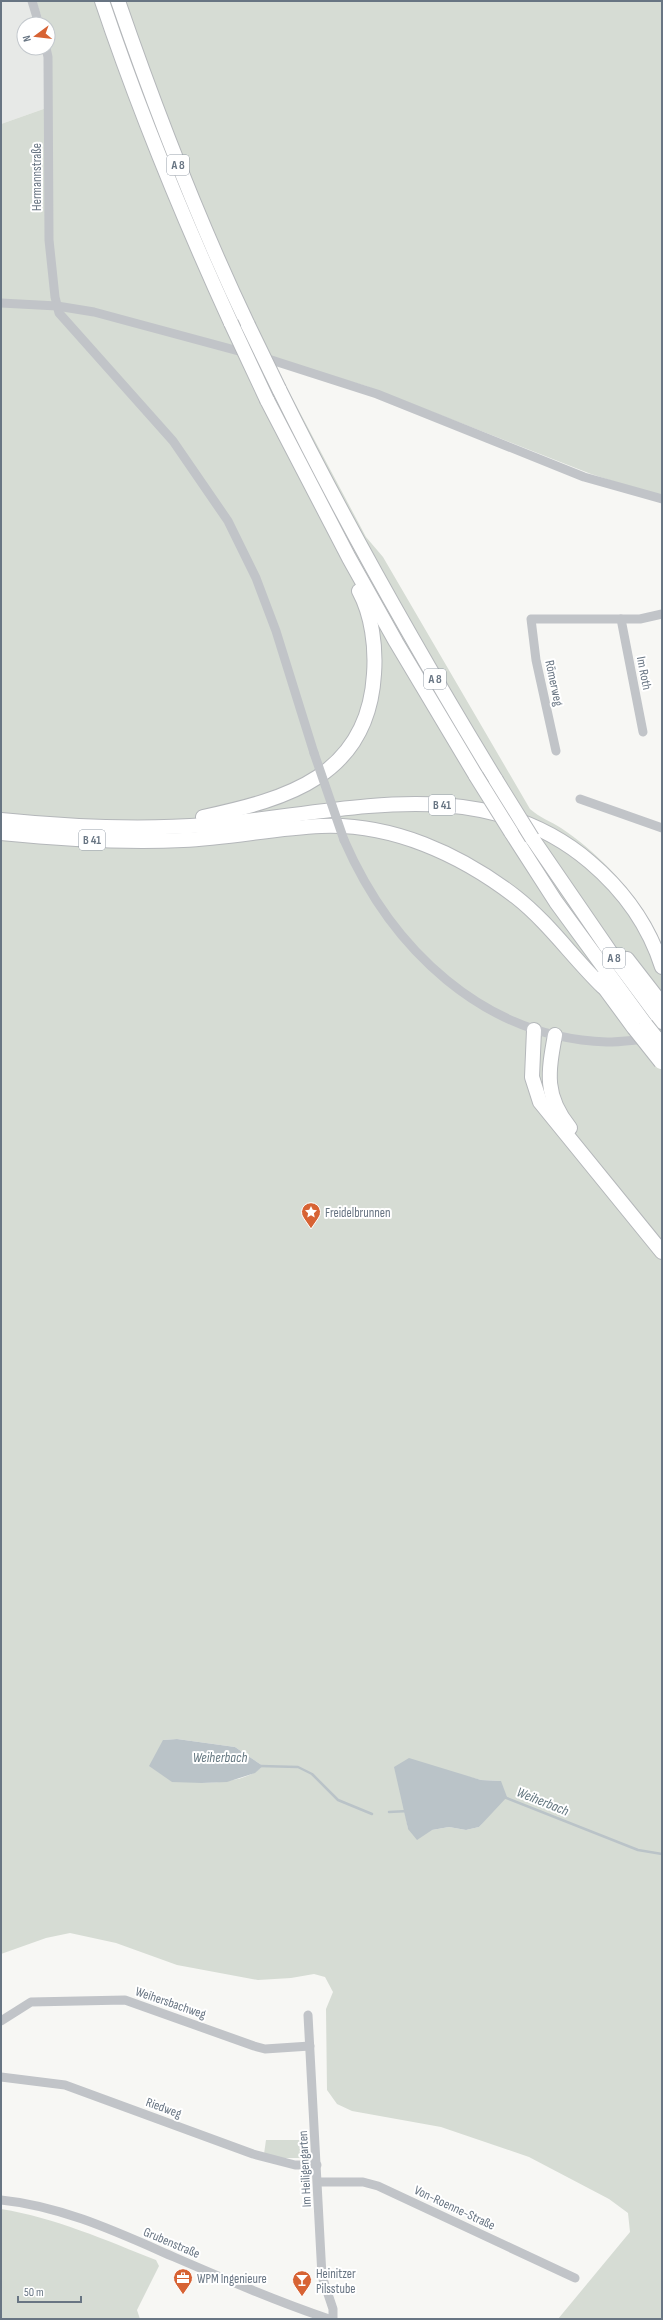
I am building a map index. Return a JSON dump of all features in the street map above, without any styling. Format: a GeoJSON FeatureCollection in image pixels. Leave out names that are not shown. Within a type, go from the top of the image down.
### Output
{"type":"FeatureCollection","features":[{"type":"Feature","properties":{"kind":"highway","name":"A 8"},"geometry":{"type":"LineString","coordinates":[[102,1],[138,102],[178,204],[267,400],[348,558],[476,776],[526,856],[640,1026],[662,1045]]}},
{"type":"Feature","properties":{"kind":"highway","name":"A 8"},"geometry":{"type":"LineString","coordinates":[[118,1],[152,98],[192,198],[248,325],[278,389],[376,577],[422,659],[532,838],[569,893],[662,1022]]}},
{"type":"Feature","properties":{"kind":"highway"},"geometry":{"type":"LineString","coordinates":[[153,827],[272,800],[308,785],[330,770],[345,754],[356,739],[366,716],[373,691],[375,661],[373,634],[362,597],[352,576],[348,558]]}},
{"type":"Feature","properties":{"kind":"highway","name":"B 41"},"geometry":{"type":"LineString","coordinates":[[1,820],[73,826],[153,827],[209,825],[348,806],[391,804],[454,805],[502,814],[559,839],[579,853],[604,874],[627,900],[646,928],[662,967]]}},
{"type":"Feature","properties":{"kind":"highway","name":"B 41"},"geometry":{"type":"LineString","coordinates":[[1,833],[110,841],[183,840],[320,826],[344,826],[391,834],[421,843],[451,856],[482,874],[516,897],[543,921],[580,965],[603,987]]}},
{"type":"Feature","properties":{"kind":"highway"},"geometry":{"type":"LineString","coordinates":[[526,856],[558,919],[603,987],[640,1026],[662,1063]]}},
{"type":"Feature","properties":{"kind":"highway"},"geometry":{"type":"LineString","coordinates":[[569,893],[620,950],[662,1004]]}},
{"type":"Feature","properties":{"kind":"highway"},"geometry":{"type":"LineString","coordinates":[[534,1030],[532,1077],[540,1102],[662,1252]]}},
{"type":"Feature","properties":{"kind":"highway"},"geometry":{"type":"LineString","coordinates":[[555,1035],[549,1081],[556,1107],[564,1121],[662,1240]]}},
{"type":"Feature","properties":{"kind":"street"},"geometry":{"type":"LineString","coordinates":[[32,1],[37,16]]}},
{"type":"Feature","properties":{"kind":"street","name":"Hermannstraße"},"geometry":{"type":"LineString","coordinates":[[48,56],[49,240],[57,306]]}},
{"type":"Feature","properties":{"kind":"street"},"geometry":{"type":"LineString","coordinates":[[1,303],[57,306],[94,312],[317,374],[404,404],[584,477],[662,499]]}},
{"type":"Feature","properties":{"kind":"street"},"geometry":{"type":"LineString","coordinates":[[57,306],[70,327],[174,441],[228,522],[256,578],[276,631],[314,752],[344,840],[376,903],[415,952],[436,973],[464,993],[504,1017],[534,1030],[555,1035],[608,1042],[662,1038]]}},
{"type":"Feature","properties":{"kind":"street"},"geometry":{"type":"LineString","coordinates":[[621,619],[640,619],[662,614]]}},
{"type":"Feature","properties":{"kind":"street","name":"Römerweg"},"geometry":{"type":"LineString","coordinates":[[556,752],[535,652],[531,619],[621,619]]}},
{"type":"Feature","properties":{"kind":"street","name":"Im Roth"},"geometry":{"type":"LineString","coordinates":[[621,619],[644,732]]}},
{"type":"Feature","properties":{"kind":"street"},"geometry":{"type":"LineString","coordinates":[[580,799],[662,828]]}},
{"type":"Feature","properties":{"kind":"street","name":"Weihersbachweg"},"geometry":{"type":"LineString","coordinates":[[1,2021],[31,2002],[125,2000],[265,2049],[310,2046]]}},
{"type":"Feature","properties":{"kind":"street","name":"Im Heiligengarten"},"geometry":{"type":"LineString","coordinates":[[308,2015],[322,2276],[333,2309],[333,2319]]}},
{"type":"Feature","properties":{"kind":"street","name":"Riedweg"},"geometry":{"type":"LineString","coordinates":[[1,2077],[65,2085],[253,2154],[295,2165],[317,2165]]}},
{"type":"Feature","properties":{"kind":"street","name":"Von-Roenne-Straße"},"geometry":{"type":"LineString","coordinates":[[318,2182],[363,2182],[378,2186],[575,2278]]}},
{"type":"Feature","properties":{"kind":"street","name":"Grubenstraße"},"geometry":{"type":"LineString","coordinates":[[1,2200],[36,2206],[94,2224],[267,2297],[329,2319]]}},
{"type":"Feature","properties":{"kind":"shaded area"},"geometry":{"type":"Polygon","coordinates":[[[1,1],[36,1],[41,16],[16,16],[16,56],[51,56],[52,106],[1,124],[1,1]]]}},
{"type":"Feature","properties":{"kind":"shaded area"},"geometry":{"type":"Polygon","coordinates":[[[36,1],[662,1],[662,497],[591,474],[366,386],[271,358],[366,537],[383,557],[530,809],[561,828],[598,857],[609,868],[640,905],[656,933],[662,949],[662,2319],[558,2319],[630,2232],[628,2213],[609,2199],[529,2157],[441,2127],[352,2111],[337,2104],[327,2090],[326,2009],[333,1992],[325,1977],[314,1974],[291,1978],[258,1980],[177,1965],[116,1943],[70,1933],[46,1938],[1,1954],[1,124],[52,106],[50,56],[56,56],[56,16],[41,16],[36,1]],[[177,1739],[163,1740],[202,1783],[242,1778],[257,1771],[263,1766],[235,1747],[177,1739]],[[446,1771],[405,1812],[408,1829],[432,1830],[449,1827],[466,1830],[479,1827],[489,1815],[501,1781],[481,1780],[446,1771]]]}},
{"type":"Feature","properties":{"kind":"shaded area"},"geometry":{"type":"Polygon","coordinates":[[[266,2140],[301,2140],[304,2158],[279,2158],[264,2154],[266,2140]]]}},
{"type":"Feature","properties":{"kind":"shaded area"},"geometry":{"type":"Polygon","coordinates":[[[1,2209],[61,2224],[99,2237],[156,2260],[159,2266],[137,2310],[140,2319],[1,2319],[1,2209]]]}},
{"type":"Feature","properties":{"kind":"water"},"geometry":{"type":"Polygon","coordinates":[[[177,1739],[235,1747],[263,1766],[255,1773],[227,1782],[172,1782],[149,1766],[163,1740],[177,1739]]]}},
{"type":"Feature","properties":{"kind":"water"},"geometry":{"type":"Polygon","coordinates":[[[409,1758],[481,1780],[501,1781],[507,1797],[479,1827],[466,1830],[449,1827],[432,1830],[417,1840],[408,1829],[394,1767],[409,1758]]]}},
{"type":"Feature","properties":{"kind":"waterway","name":"Weiherbach"},"geometry":{"type":"LineString","coordinates":[[260,1766],[298,1767],[312,1774],[338,1800],[372,1814]]}},
{"type":"Feature","properties":{"kind":"waterway","name":"Weiherbach"},"geometry":{"type":"LineString","coordinates":[[504,1797],[638,1850],[662,1854]]}},
{"type":"Feature","properties":{"kind":"waterway","name":"Weiherbach"},"geometry":{"type":"LineString","coordinates":[[389,1812],[408,1811]]}},
{"type":"Feature","properties":{"kind":"place","name":"Freidelbrunnen"},"geometry":{"type":"Point","coordinates":[311,1229]}},
{"type":"Feature","properties":{"kind":"place","name":"WPM Ingenieure"},"geometry":{"type":"Point","coordinates":[183,2295]}},
{"type":"Feature","properties":{"kind":"place","name":"Heinitzer Pilsstube"},"geometry":{"type":"Point","coordinates":[302,2297]}}]}
